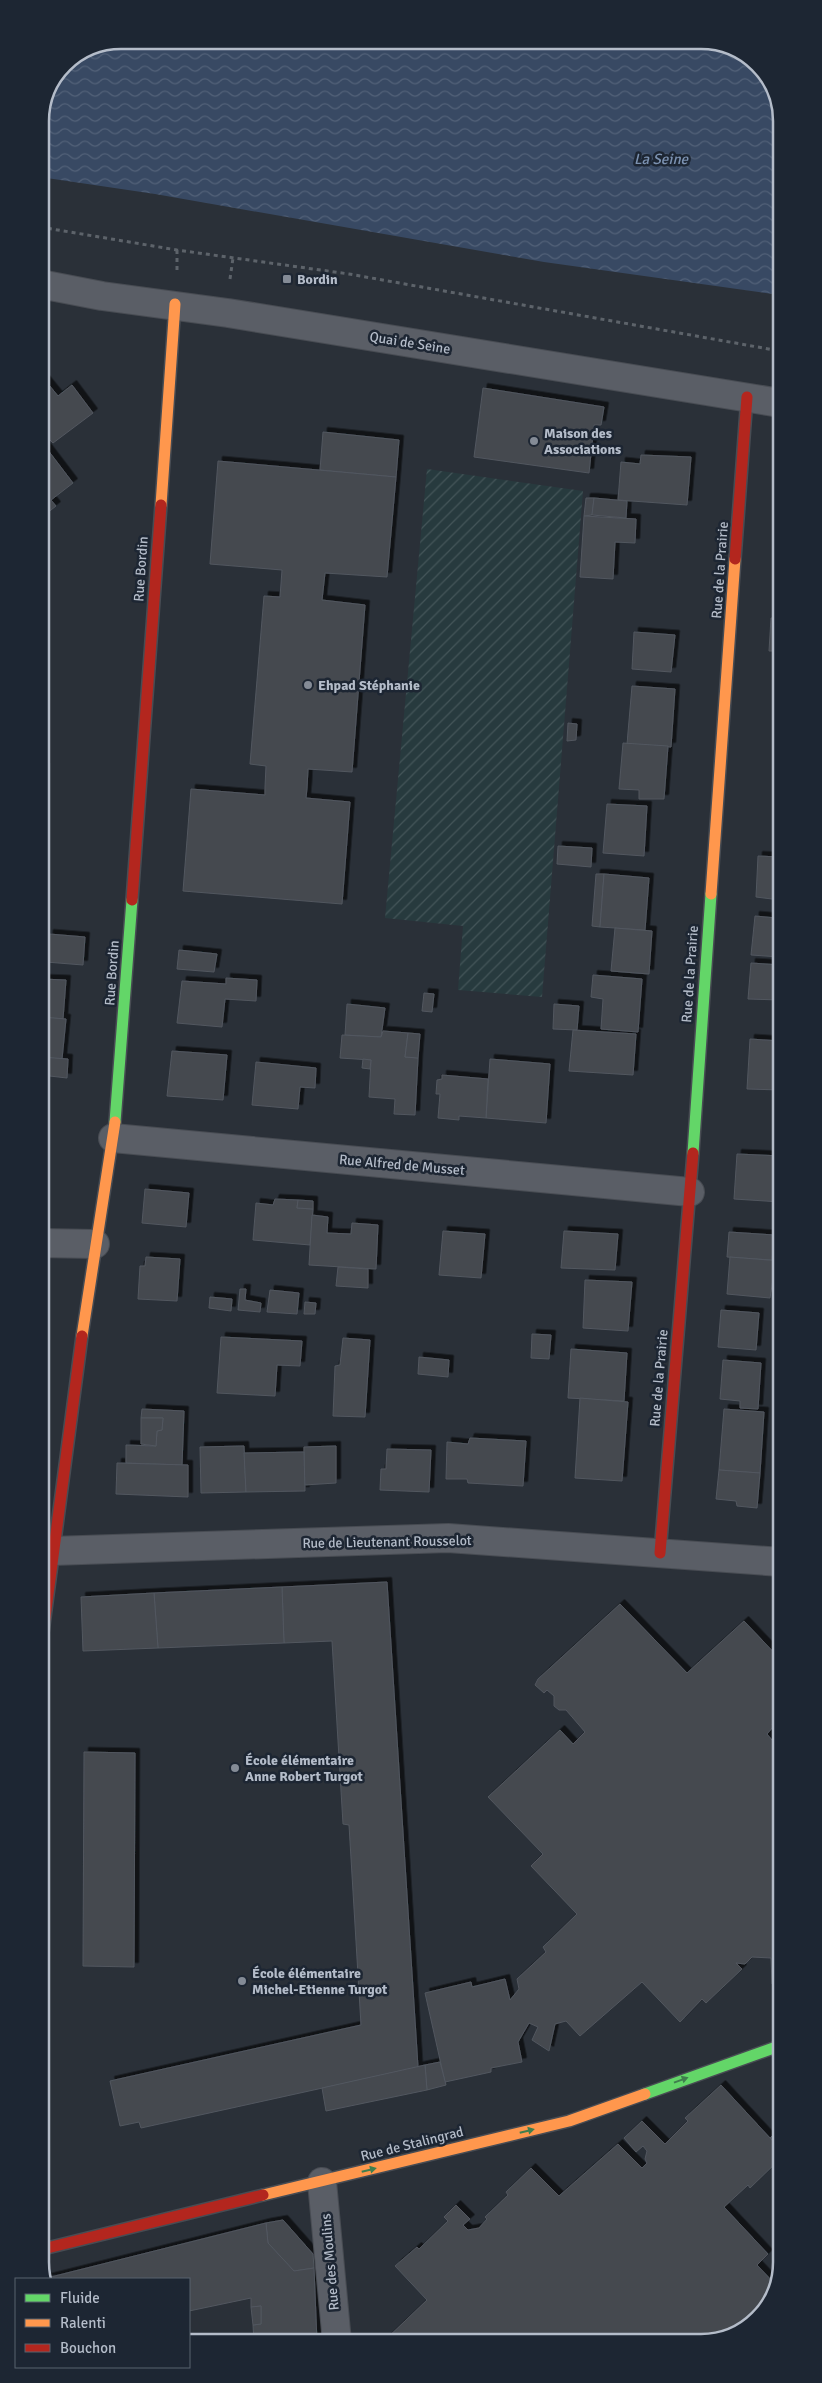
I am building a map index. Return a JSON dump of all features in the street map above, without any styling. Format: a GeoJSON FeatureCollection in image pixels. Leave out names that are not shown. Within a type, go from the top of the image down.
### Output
{"type":"FeatureCollection","features":[{"type":"Feature","properties":{"kind":"street","name":"Quai de Seine"},"geometry":{"type":"LineString","coordinates":[[49,286],[102,296],[175,304],[773,402]]}},
{"type":"Feature","properties":{"kind":"street","name":"Rue Bordin"},"geometry":{"type":"LineString","coordinates":[[49,1578],[95,1244],[113,1138],[122,1047],[175,304]]}},
{"type":"Feature","properties":{"kind":"street","name":"Rue de la Prairie"},"geometry":{"type":"LineString","coordinates":[[660,1553],[690,1192],[747,398]]}},
{"type":"Feature","properties":{"kind":"street","name":"Rue Alfred de Musset"},"geometry":{"type":"LineString","coordinates":[[113,1138],[690,1192]]}},
{"type":"Feature","properties":{"kind":"street"},"geometry":{"type":"LineString","coordinates":[[49,1243],[95,1244]]}},
{"type":"Feature","properties":{"kind":"street","name":"Rue de Lieutenant Rousselot"},"geometry":{"type":"LineString","coordinates":[[52,1551],[448,1538],[773,1561]]}},
{"type":"Feature","properties":{"kind":"street","name":"Rue de Stalingrad"},"geometry":{"type":"LineString","coordinates":[[49,2248],[569,2121],[773,2048]]}},
{"type":"Feature","properties":{"kind":"street","name":"Rue des Moulins"},"geometry":{"type":"LineString","coordinates":[[322,2182],[336,2334]]}},
{"type":"Feature","properties":{"kind":"path"},"geometry":{"type":"LineString","coordinates":[[49,229],[177,250],[349,274],[773,350]]}},
{"type":"Feature","properties":{"kind":"path"},"geometry":{"type":"LineString","coordinates":[[229,282],[232,258]]}},
{"type":"Feature","properties":{"kind":"green space"},"geometry":{"type":"Polygon","coordinates":[[[427,469],[583,491],[542,997],[458,990],[463,926],[385,918],[427,469]]]}},
{"type":"Feature","properties":{"kind":"water","name":"La Seine"},"geometry":{"type":"Polygon","coordinates":[[[121,49],[715,50],[737,58],[755,73],[766,89],[771,102],[773,112],[773,294],[544,262],[155,194],[49,178],[49,121],[54,93],[70,70],[93,54],[121,49]]]}},
{"type":"Feature","properties":{"kind":"building"},"geometry":{"type":"Polygon","coordinates":[[[49,385],[58,396],[72,385],[93,413],[53,443],[50,440],[49,385]]]}},
{"type":"Feature","properties":{"kind":"building","name":"Maison des Associations"},"geometry":{"type":"Polygon","coordinates":[[[483,388],[604,407],[601,425],[594,425],[589,473],[474,457],[483,388]]]}},
{"type":"Feature","properties":{"kind":"building"},"geometry":{"type":"Polygon","coordinates":[[[323,432],[399,440],[396,477],[320,470],[323,432]]]}},
{"type":"Feature","properties":{"kind":"building"},"geometry":{"type":"Polygon","coordinates":[[[49,452],[73,483],[51,500],[56,506],[49,512],[49,452]]]}},
{"type":"Feature","properties":{"kind":"building"},"geometry":{"type":"Polygon","coordinates":[[[641,455],[691,457],[687,505],[618,500],[621,462],[640,464],[641,455]]]}},
{"type":"Feature","properties":{"kind":"building","name":"Ehpad Stéphanie"},"geometry":{"type":"Polygon","coordinates":[[[218,461],[396,477],[387,577],[325,573],[322,600],[365,605],[352,772],[308,769],[306,798],[350,802],[342,904],[183,891],[191,789],[265,795],[266,766],[250,764],[264,596],[280,597],[282,570],[210,564],[218,461]]]}},
{"type":"Feature","properties":{"kind":"building"},"geometry":{"type":"Polygon","coordinates":[[[586,498],[594,498],[592,515],[584,516],[586,498]]]}},
{"type":"Feature","properties":{"kind":"building"},"geometry":{"type":"Polygon","coordinates":[[[594,498],[627,501],[626,518],[592,515],[594,498]]]}},
{"type":"Feature","properties":{"kind":"building"},"geometry":{"type":"Polygon","coordinates":[[[584,516],[636,519],[635,543],[615,542],[613,579],[580,577],[584,516]]]}},
{"type":"Feature","properties":{"kind":"building"},"geometry":{"type":"Polygon","coordinates":[[[771,618],[773,618],[773,651],[769,651],[771,618]]]}},
{"type":"Feature","properties":{"kind":"building"},"geometry":{"type":"Polygon","coordinates":[[[634,632],[675,635],[671,672],[632,669],[634,632]]]}},
{"type":"Feature","properties":{"kind":"building"},"geometry":{"type":"Polygon","coordinates":[[[632,686],[675,689],[671,747],[627,744],[632,686]]]}},
{"type":"Feature","properties":{"kind":"building"},"geometry":{"type":"Polygon","coordinates":[[[568,723],[577,724],[576,740],[567,741],[568,723]]]}},
{"type":"Feature","properties":{"kind":"building"},"geometry":{"type":"Polygon","coordinates":[[[623,743],[668,746],[664,799],[639,799],[639,790],[619,789],[623,743]]]}},
{"type":"Feature","properties":{"kind":"building"},"geometry":{"type":"Polygon","coordinates":[[[607,804],[647,806],[644,856],[603,853],[607,804]]]}},
{"type":"Feature","properties":{"kind":"building"},"geometry":{"type":"Polygon","coordinates":[[[558,846],[592,848],[591,867],[557,864],[558,846]]]}},
{"type":"Feature","properties":{"kind":"building"},"geometry":{"type":"Polygon","coordinates":[[[758,856],[773,857],[773,899],[756,897],[758,856]]]}},
{"type":"Feature","properties":{"kind":"building"},"geometry":{"type":"Polygon","coordinates":[[[596,874],[604,874],[600,927],[592,926],[596,874]]]}},
{"type":"Feature","properties":{"kind":"building"},"geometry":{"type":"Polygon","coordinates":[[[604,874],[649,878],[645,930],[600,927],[604,874]]]}},
{"type":"Feature","properties":{"kind":"building"},"geometry":{"type":"Polygon","coordinates":[[[755,916],[773,918],[773,957],[751,955],[755,916]]]}},
{"type":"Feature","properties":{"kind":"building"},"geometry":{"type":"Polygon","coordinates":[[[615,928],[652,931],[649,974],[611,971],[615,928]]]}},
{"type":"Feature","properties":{"kind":"building"},"geometry":{"type":"Polygon","coordinates":[[[49,934],[85,937],[83,965],[49,962],[49,934]]]}},
{"type":"Feature","properties":{"kind":"building"},"geometry":{"type":"Polygon","coordinates":[[[179,950],[217,954],[214,972],[177,969],[179,950]]]}},
{"type":"Feature","properties":{"kind":"building"},"geometry":{"type":"Polygon","coordinates":[[[751,963],[773,965],[773,1000],[748,999],[751,963]]]}},
{"type":"Feature","properties":{"kind":"building"},"geometry":{"type":"Polygon","coordinates":[[[593,975],[642,979],[638,1032],[601,1029],[603,999],[591,997],[593,975]]]}},
{"type":"Feature","properties":{"kind":"building"},"geometry":{"type":"Polygon","coordinates":[[[226,978],[257,980],[256,1001],[225,999],[222,1027],[177,1023],[182,981],[226,984],[226,978]]]}},
{"type":"Feature","properties":{"kind":"building"},"geometry":{"type":"Polygon","coordinates":[[[49,979],[66,980],[63,1019],[49,1018],[49,979]]]}},
{"type":"Feature","properties":{"kind":"building"},"geometry":{"type":"Polygon","coordinates":[[[424,993],[434,994],[432,1012],[422,1011],[424,993]]]}},
{"type":"Feature","properties":{"kind":"building"},"geometry":{"type":"Polygon","coordinates":[[[347,1004],[385,1008],[381,1037],[345,1035],[347,1004]]]}},
{"type":"Feature","properties":{"kind":"building"},"geometry":{"type":"Polygon","coordinates":[[[554,1004],[579,1006],[577,1030],[553,1029],[554,1004]]]}},
{"type":"Feature","properties":{"kind":"building"},"geometry":{"type":"Polygon","coordinates":[[[49,1018],[66,1019],[62,1059],[49,1058],[49,1018]]]}},
{"type":"Feature","properties":{"kind":"building"},"geometry":{"type":"Polygon","coordinates":[[[573,1030],[636,1034],[633,1075],[569,1071],[573,1030]]]}},
{"type":"Feature","properties":{"kind":"building"},"geometry":{"type":"Polygon","coordinates":[[[383,1031],[408,1033],[405,1057],[418,1058],[415,1115],[394,1114],[395,1099],[369,1097],[371,1060],[340,1058],[342,1035],[381,1037],[383,1031]]]}},
{"type":"Feature","properties":{"kind":"building"},"geometry":{"type":"Polygon","coordinates":[[[408,1033],[420,1034],[418,1058],[405,1057],[408,1033]]]}},
{"type":"Feature","properties":{"kind":"building"},"geometry":{"type":"Polygon","coordinates":[[[750,1039],[773,1041],[773,1090],[747,1089],[750,1039]]]}},
{"type":"Feature","properties":{"kind":"building"},"geometry":{"type":"Polygon","coordinates":[[[172,1051],[227,1055],[223,1100],[167,1096],[172,1051]]]}},
{"type":"Feature","properties":{"kind":"building"},"geometry":{"type":"Polygon","coordinates":[[[49,1058],[68,1059],[67,1078],[49,1076],[49,1058]]]}},
{"type":"Feature","properties":{"kind":"building"},"geometry":{"type":"Polygon","coordinates":[[[363,1059],[371,1060],[370,1069],[362,1068],[363,1059]]]}},
{"type":"Feature","properties":{"kind":"building"},"geometry":{"type":"Polygon","coordinates":[[[490,1059],[550,1064],[546,1123],[486,1118],[490,1059]]]}},
{"type":"Feature","properties":{"kind":"building"},"geometry":{"type":"Polygon","coordinates":[[[256,1062],[316,1068],[315,1088],[300,1087],[298,1109],[252,1105],[256,1062]]]}},
{"type":"Feature","properties":{"kind":"building"},"geometry":{"type":"Polygon","coordinates":[[[442,1075],[488,1079],[486,1118],[459,1116],[459,1120],[438,1118],[440,1094],[436,1094],[437,1080],[442,1079],[442,1075]]]}},
{"type":"Feature","properties":{"kind":"building"},"geometry":{"type":"Polygon","coordinates":[[[737,1154],[773,1156],[773,1201],[734,1199],[737,1154]]]}},
{"type":"Feature","properties":{"kind":"building"},"geometry":{"type":"Polygon","coordinates":[[[145,1189],[189,1193],[186,1227],[142,1223],[145,1189]]]}},
{"type":"Feature","properties":{"kind":"building"},"geometry":{"type":"Polygon","coordinates":[[[275,1199],[298,1200],[297,1208],[313,1209],[310,1245],[253,1240],[256,1203],[273,1205],[275,1199]]]}},
{"type":"Feature","properties":{"kind":"building"},"geometry":{"type":"Polygon","coordinates":[[[298,1200],[313,1201],[313,1209],[297,1208],[298,1200]]]}},
{"type":"Feature","properties":{"kind":"building"},"geometry":{"type":"Polygon","coordinates":[[[312,1215],[328,1217],[327,1233],[351,1234],[352,1223],[378,1225],[376,1269],[309,1265],[312,1215]]]}},
{"type":"Feature","properties":{"kind":"building"},"geometry":{"type":"Polygon","coordinates":[[[443,1231],[485,1234],[481,1278],[439,1275],[443,1231]]]}},
{"type":"Feature","properties":{"kind":"building"},"geometry":{"type":"Polygon","coordinates":[[[564,1231],[618,1234],[615,1270],[561,1268],[564,1231]]]}},
{"type":"Feature","properties":{"kind":"building"},"geometry":{"type":"Polygon","coordinates":[[[729,1232],[773,1235],[772,1260],[727,1257],[729,1232]]]}},
{"type":"Feature","properties":{"kind":"building"},"geometry":{"type":"Polygon","coordinates":[[[146,1257],[180,1259],[177,1301],[138,1299],[140,1266],[145,1266],[146,1257]]]}},
{"type":"Feature","properties":{"kind":"building"},"geometry":{"type":"Polygon","coordinates":[[[730,1257],[773,1260],[770,1298],[727,1294],[730,1257]]]}},
{"type":"Feature","properties":{"kind":"building"},"geometry":{"type":"Polygon","coordinates":[[[338,1267],[368,1269],[368,1288],[336,1286],[338,1267]]]}},
{"type":"Feature","properties":{"kind":"building"},"geometry":{"type":"Polygon","coordinates":[[[585,1280],[632,1282],[628,1331],[583,1328],[585,1280]]]}},
{"type":"Feature","properties":{"kind":"building"},"geometry":{"type":"Polygon","coordinates":[[[240,1289],[246,1289],[245,1300],[261,1303],[260,1312],[238,1310],[240,1289]]]}},
{"type":"Feature","properties":{"kind":"building"},"geometry":{"type":"Polygon","coordinates":[[[270,1290],[299,1293],[297,1314],[267,1312],[270,1290]]]}},
{"type":"Feature","properties":{"kind":"building"},"geometry":{"type":"Polygon","coordinates":[[[210,1297],[232,1299],[231,1311],[209,1308],[210,1297]]]}},
{"type":"Feature","properties":{"kind":"building"},"geometry":{"type":"Polygon","coordinates":[[[305,1302],[316,1303],[315,1314],[304,1314],[305,1302]]]}},
{"type":"Feature","properties":{"kind":"building"},"geometry":{"type":"Polygon","coordinates":[[[721,1310],[759,1313],[756,1350],[718,1347],[721,1310]]]}},
{"type":"Feature","properties":{"kind":"building"},"geometry":{"type":"Polygon","coordinates":[[[532,1334],[551,1335],[549,1359],[531,1358],[532,1334]]]}},
{"type":"Feature","properties":{"kind":"building"},"geometry":{"type":"Polygon","coordinates":[[[221,1337],[302,1341],[300,1366],[277,1365],[275,1396],[217,1393],[221,1337]]]}},
{"type":"Feature","properties":{"kind":"building"},"geometry":{"type":"Polygon","coordinates":[[[343,1338],[370,1340],[365,1417],[333,1416],[335,1366],[340,1365],[343,1338]]]}},
{"type":"Feature","properties":{"kind":"building"},"geometry":{"type":"Polygon","coordinates":[[[571,1349],[627,1353],[624,1401],[568,1398],[571,1349]]]}},
{"type":"Feature","properties":{"kind":"building"},"geometry":{"type":"Polygon","coordinates":[[[419,1357],[449,1360],[448,1377],[418,1374],[419,1357]]]}},
{"type":"Feature","properties":{"kind":"building"},"geometry":{"type":"Polygon","coordinates":[[[723,1360],[761,1363],[758,1409],[740,1408],[740,1401],[720,1399],[723,1360]]]}},
{"type":"Feature","properties":{"kind":"building"},"geometry":{"type":"Polygon","coordinates":[[[580,1398],[628,1402],[622,1481],[575,1478],[580,1398]]]}},
{"type":"Feature","properties":{"kind":"building"},"geometry":{"type":"Polygon","coordinates":[[[142,1409],[184,1411],[182,1465],[126,1463],[126,1445],[156,1446],[157,1431],[162,1430],[163,1418],[141,1418],[142,1409]]]}},
{"type":"Feature","properties":{"kind":"building"},"geometry":{"type":"Polygon","coordinates":[[[724,1409],[764,1412],[760,1473],[719,1470],[724,1409]]]}},
{"type":"Feature","properties":{"kind":"building"},"geometry":{"type":"Polygon","coordinates":[[[141,1418],[163,1418],[162,1430],[157,1431],[156,1446],[141,1444],[141,1418]]]}},
{"type":"Feature","properties":{"kind":"building"},"geometry":{"type":"Polygon","coordinates":[[[470,1438],[526,1441],[523,1486],[468,1483],[467,1479],[446,1479],[447,1442],[468,1444],[470,1438]]]}},
{"type":"Feature","properties":{"kind":"building"},"geometry":{"type":"Polygon","coordinates":[[[244,1446],[246,1492],[201,1493],[200,1447],[244,1446]]]}},
{"type":"Feature","properties":{"kind":"building"},"geometry":{"type":"Polygon","coordinates":[[[336,1446],[336,1483],[304,1485],[304,1447],[336,1446]]]}},
{"type":"Feature","properties":{"kind":"building"},"geometry":{"type":"Polygon","coordinates":[[[387,1449],[431,1450],[429,1492],[380,1490],[381,1469],[386,1469],[387,1449]]]}},
{"type":"Feature","properties":{"kind":"building"},"geometry":{"type":"Polygon","coordinates":[[[304,1452],[305,1491],[246,1492],[244,1453],[304,1452]]]}},
{"type":"Feature","properties":{"kind":"building"},"geometry":{"type":"Polygon","coordinates":[[[117,1463],[188,1465],[188,1497],[116,1494],[117,1463]]]}},
{"type":"Feature","properties":{"kind":"building"},"geometry":{"type":"Polygon","coordinates":[[[719,1470],[760,1473],[757,1508],[737,1506],[736,1501],[716,1499],[719,1470]]]}},
{"type":"Feature","properties":{"kind":"building"},"geometry":{"type":"Polygon","coordinates":[[[387,1582],[418,2067],[141,2128],[139,2122],[120,2126],[110,2081],[361,2025],[349,1825],[343,1824],[332,1641],[284,1643],[282,1587],[387,1582]]]}},
{"type":"Feature","properties":{"kind":"building"},"geometry":{"type":"Polygon","coordinates":[[[282,1587],[284,1643],[158,1648],[154,1593],[282,1587]]]}},
{"type":"Feature","properties":{"kind":"building"},"geometry":{"type":"Polygon","coordinates":[[[154,1593],[158,1648],[83,1651],[81,1597],[154,1593]]]}},
{"type":"Feature","properties":{"kind":"building"},"geometry":{"type":"Polygon","coordinates":[[[620,1604],[687,1673],[744,1621],[773,1652],[773,1727],[767,1734],[773,1741],[773,1985],[771,1958],[752,1957],[745,1964],[736,1963],[742,1969],[706,2003],[702,1999],[680,2022],[642,1982],[580,2036],[566,2021],[555,2024],[549,2051],[532,2040],[538,2027],[529,2023],[518,2042],[522,2062],[491,2068],[491,2072],[445,2082],[425,1993],[471,1982],[472,1987],[505,1979],[510,2000],[519,1989],[517,1979],[546,1952],[543,1947],[577,1914],[531,1866],[543,1854],[488,1797],[560,1730],[573,1744],[585,1732],[566,1710],[559,1710],[554,1706],[554,1696],[547,1690],[544,1693],[535,1685],[538,1679],[620,1604]]]}},
{"type":"Feature","properties":{"kind":"building"},"geometry":{"type":"Polygon","coordinates":[[[84,1752],[135,1753],[134,1967],[83,1966],[84,1752]]]}},
{"type":"Feature","properties":{"kind":"building"},"geometry":{"type":"Polygon","coordinates":[[[440,2062],[446,2085],[427,2090],[425,2065],[440,2062]]]}},
{"type":"Feature","properties":{"kind":"building"},"geometry":{"type":"Polygon","coordinates":[[[425,2065],[427,2090],[326,2111],[322,2088],[425,2065]]]}},
{"type":"Feature","properties":{"kind":"building"},"geometry":{"type":"Polygon","coordinates":[[[721,2085],[773,2141],[773,2166],[750,2188],[748,2185],[724,2207],[768,2254],[757,2265],[771,2280],[766,2294],[752,2313],[741,2322],[729,2329],[710,2334],[391,2334],[427,2300],[395,2266],[417,2247],[419,2249],[448,2221],[444,2217],[456,2205],[470,2219],[463,2225],[468,2230],[479,2228],[487,2219],[485,2217],[508,2195],[506,2192],[531,2168],[559,2196],[618,2144],[642,2168],[647,2163],[645,2159],[647,2151],[643,2146],[636,2152],[624,2138],[642,2121],[665,2144],[688,2121],[685,2118],[721,2085]]]}},
{"type":"Feature","properties":{"kind":"building"},"geometry":{"type":"Polygon","coordinates":[[[283,2220],[313,2254],[314,2268],[294,2271],[268,2243],[266,2223],[283,2220]]]}},
{"type":"Feature","properties":{"kind":"building"},"geometry":{"type":"Polygon","coordinates":[[[266,2223],[268,2243],[294,2271],[314,2268],[317,2334],[254,2334],[253,2325],[261,2324],[261,2306],[251,2307],[251,2298],[190,2311],[190,2278],[50,2277],[266,2223]]]}},
{"type":"Feature","properties":{"kind":"building"},"geometry":{"type":"Polygon","coordinates":[[[261,2306],[261,2324],[253,2325],[251,2307],[261,2306]]]}},
{"type":"Feature","properties":{"kind":"traffic: fast"},"geometry":{"type":"LineString","coordinates":[[693,1153],[711,894]]}},
{"type":"Feature","properties":{"kind":"traffic: fast"},"geometry":{"type":"LineString","coordinates":[[115,1122],[132,900]]}},
{"type":"Feature","properties":{"kind":"traffic: fast"},"geometry":{"type":"LineString","coordinates":[[645,2094],[773,2048]]}},
{"type":"Feature","properties":{"kind":"traffic: slow"},"geometry":{"type":"LineString","coordinates":[[161,505],[175,304]]}},
{"type":"Feature","properties":{"kind":"traffic: slow"},"geometry":{"type":"LineString","coordinates":[[711,894],[735,559]]}},
{"type":"Feature","properties":{"kind":"traffic: slow"},"geometry":{"type":"LineString","coordinates":[[82,1336],[115,1122]]}},
{"type":"Feature","properties":{"kind":"traffic: slow"},"geometry":{"type":"LineString","coordinates":[[263,2195],[569,2121],[645,2094]]}},
{"type":"Feature","properties":{"kind":"traffic: jam"},"geometry":{"type":"LineString","coordinates":[[735,559],[747,397]]}},
{"type":"Feature","properties":{"kind":"traffic: jam"},"geometry":{"type":"LineString","coordinates":[[132,900],[161,505]]}},
{"type":"Feature","properties":{"kind":"traffic: jam"},"geometry":{"type":"LineString","coordinates":[[660,1553],[693,1153]]}},
{"type":"Feature","properties":{"kind":"traffic: jam"},"geometry":{"type":"LineString","coordinates":[[49,1587],[82,1336]]}},
{"type":"Feature","properties":{"kind":"traffic: jam"},"geometry":{"type":"LineString","coordinates":[[49,2248],[263,2195]]}},
{"type":"Feature","properties":{"kind":"place","name":"Bordin"},"geometry":{"type":"Point","coordinates":[287,279]}},
{"type":"Feature","properties":{"kind":"place","name":"Maison des Associations"},"geometry":{"type":"Point","coordinates":[534,441]}},
{"type":"Feature","properties":{"kind":"place","name":"Ehpad Stéphanie"},"geometry":{"type":"Point","coordinates":[308,685]}},
{"type":"Feature","properties":{"kind":"place","name":"École élémentaire Anne Robert Turgot"},"geometry":{"type":"Point","coordinates":[235,1768]}},
{"type":"Feature","properties":{"kind":"place","name":"École élémentaire Michel-Etienne Turgot"},"geometry":{"type":"Point","coordinates":[242,1981]}}]}
